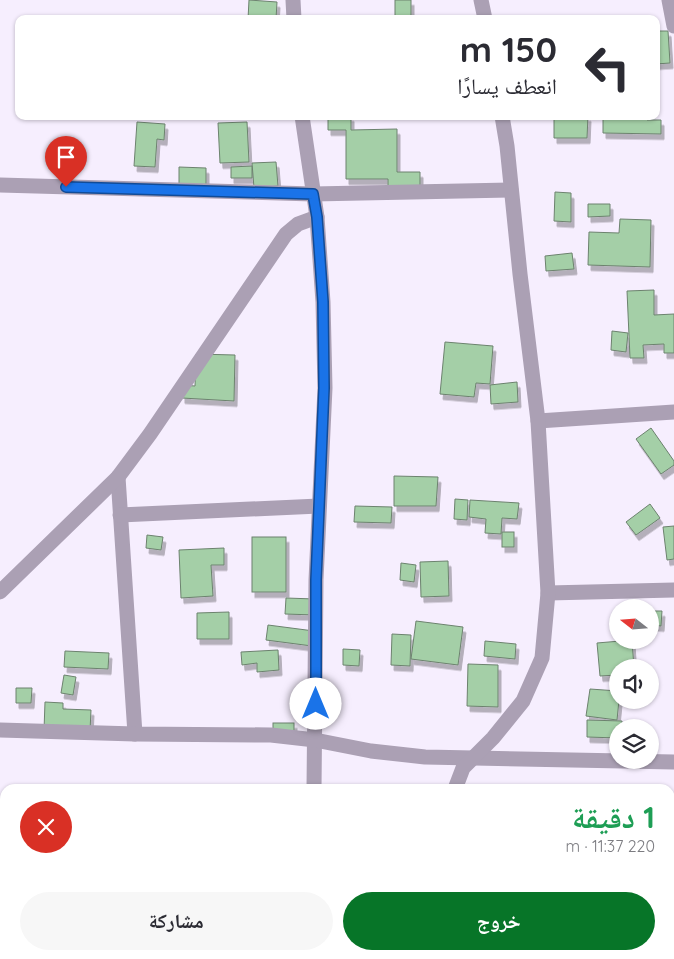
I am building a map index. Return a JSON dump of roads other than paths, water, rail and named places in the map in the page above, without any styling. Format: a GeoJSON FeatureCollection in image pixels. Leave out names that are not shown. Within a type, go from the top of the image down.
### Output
{"type":"FeatureCollection","features":[{"type":"Feature","properties":{"kind":"street"},"geometry":{"type":"LineString","coordinates":[[293,0],[294,15]]}},
{"type":"Feature","properties":{"kind":"street"},"geometry":{"type":"LineString","coordinates":[[481,0],[484,15]]}},
{"type":"Feature","properties":{"kind":"street"},"geometry":{"type":"LineString","coordinates":[[668,0],[674,26]]}},
{"type":"Feature","properties":{"kind":"street"},"geometry":{"type":"LineString","coordinates":[[303,120],[317,217],[323,302],[324,388],[316,580],[314,784]]}},
{"type":"Feature","properties":{"kind":"street"},"geometry":{"type":"LineString","coordinates":[[457,784],[463,768],[493,738],[523,701],[542,658],[548,593],[538,421],[503,120]]}},
{"type":"Feature","properties":{"kind":"street"},"geometry":{"type":"LineString","coordinates":[[0,185],[313,194],[511,190]]}},
{"type":"Feature","properties":{"kind":"street"},"geometry":{"type":"LineString","coordinates":[[0,592],[118,477],[150,434],[286,234],[298,224],[317,217]]}},
{"type":"Feature","properties":{"kind":"street"},"geometry":{"type":"LineString","coordinates":[[538,421],[674,412]]}},
{"type":"Feature","properties":{"kind":"street"},"geometry":{"type":"LineString","coordinates":[[118,477],[135,734]]}},
{"type":"Feature","properties":{"kind":"street"},"geometry":{"type":"LineString","coordinates":[[120,515],[318,506]]}},
{"type":"Feature","properties":{"kind":"street"},"geometry":{"type":"LineString","coordinates":[[548,593],[674,590]]}},
{"type":"Feature","properties":{"kind":"street"},"geometry":{"type":"LineString","coordinates":[[0,730],[135,734],[271,735],[315,740],[371,751],[425,757],[674,762]]}}]}
